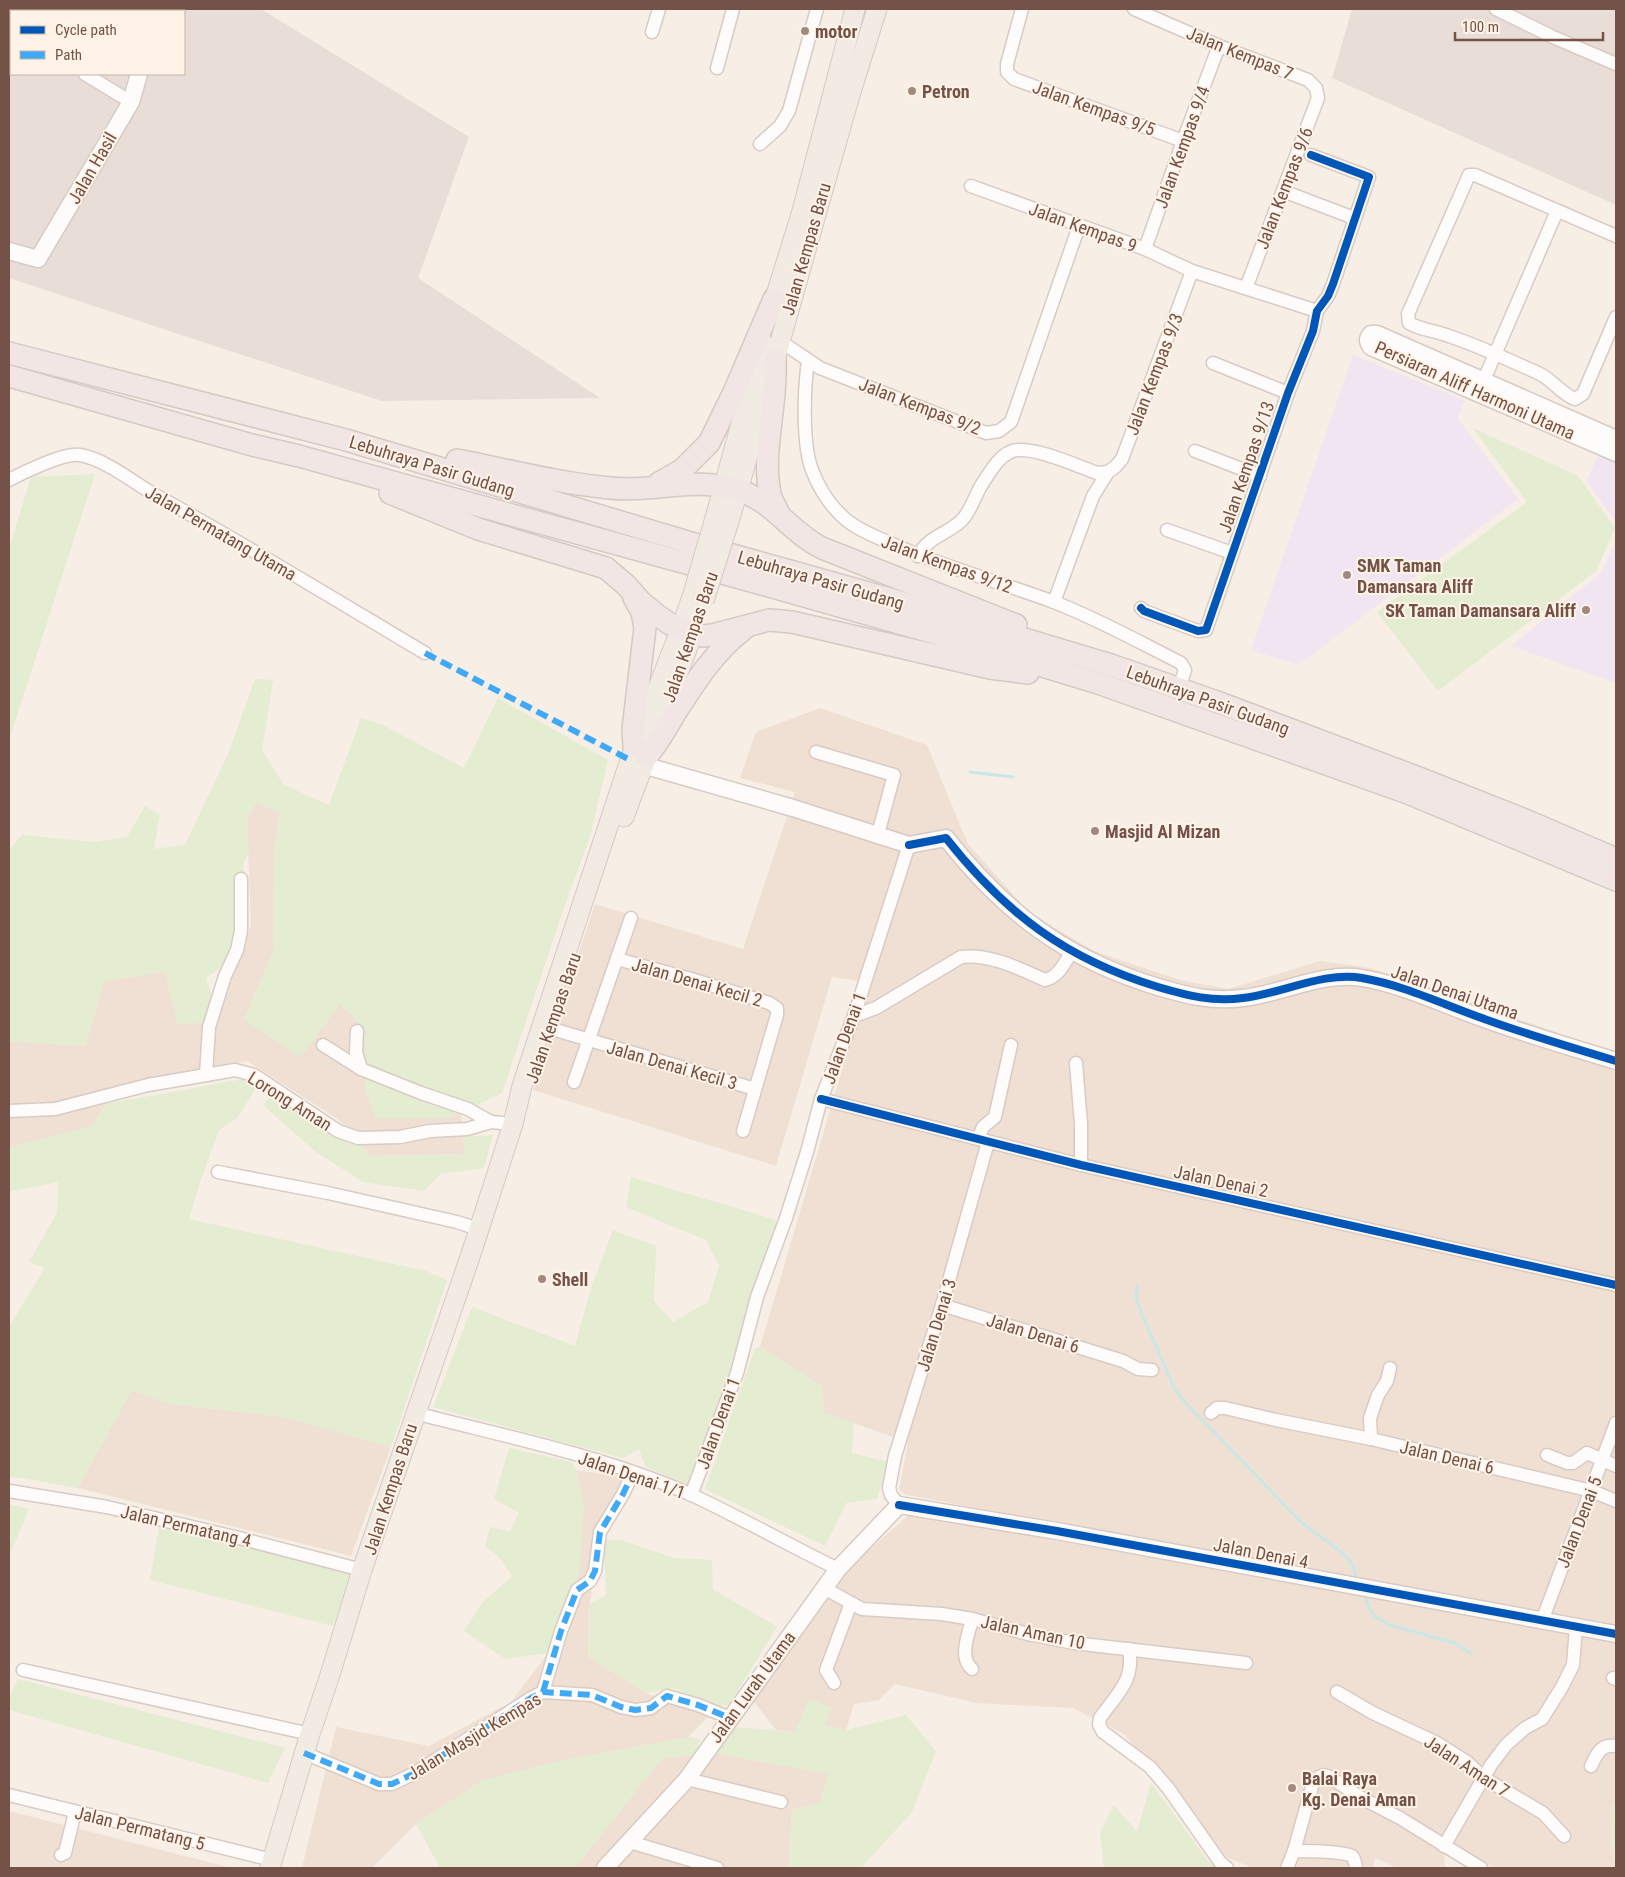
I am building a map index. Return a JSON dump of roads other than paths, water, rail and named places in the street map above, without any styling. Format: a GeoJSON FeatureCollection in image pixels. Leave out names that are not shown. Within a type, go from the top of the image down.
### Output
{"type":"FeatureCollection","features":[{"type":"Feature","properties":{"kind":"highway"},"geometry":{"type":"LineString","coordinates":[[645,489],[666,480],[682,470],[709,443],[734,392],[774,299]]}},
{"type":"Feature","properties":{"kind":"highway"},"geometry":{"type":"LineString","coordinates":[[777,351],[768,470],[772,498],[779,514]]}},
{"type":"Feature","properties":{"kind":"highway","name":"Lebuhraya Pasir Gudang"},"geometry":{"type":"LineString","coordinates":[[9,353],[346,440],[1112,665],[1179,688],[1419,778],[1616,859]]}},
{"type":"Feature","properties":{"kind":"highway","name":"Lebuhraya Pasir Gudang"},"geometry":{"type":"LineString","coordinates":[[9,376],[243,443],[299,456],[765,585],[934,633],[1098,683],[1408,792],[1616,880]]}},
{"type":"Feature","properties":{"kind":"highway"},"geometry":{"type":"LineString","coordinates":[[346,440],[458,460],[554,481],[611,488],[645,489],[691,483],[731,488],[762,501],[809,542],[981,609],[1112,665]]}},
{"type":"Feature","properties":{"kind":"highway"},"geometry":{"type":"LineString","coordinates":[[299,456],[478,529],[606,568],[626,585],[640,602],[670,624],[702,636],[769,620],[792,622],[990,668],[1098,683]]}},
{"type":"Feature","properties":{"kind":"highway"},"geometry":{"type":"LineString","coordinates":[[626,585],[642,612],[645,628],[634,729],[641,756],[657,745],[674,714],[700,675],[730,639],[752,623]]}},
{"type":"Feature","properties":{"kind":"main road","name":"Jalan Kempas Baru"},"geometry":{"type":"LineString","coordinates":[[271,1864],[362,1570],[515,1118],[522,1086],[698,599],[731,488],[774,299],[802,210],[855,9]]}},
{"type":"Feature","properties":{"kind":"main road","name":"Jalan Kempas Baru"},"geometry":{"type":"LineString","coordinates":[[731,488],[777,351],[877,9]]}},
{"type":"Feature","properties":{"kind":"main road","name":"Jalan Kempas Baru"},"geometry":{"type":"LineString","coordinates":[[515,1118],[529,1089],[641,756]]}},
{"type":"Feature","properties":{"kind":"street"},"geometry":{"type":"LineString","coordinates":[[652,32],[659,9]]}},
{"type":"Feature","properties":{"kind":"street"},"geometry":{"type":"LineString","coordinates":[[717,68],[734,9]]}},
{"type":"Feature","properties":{"kind":"street"},"geometry":{"type":"LineString","coordinates":[[760,144],[780,126],[789,111],[816,9]]}},
{"type":"Feature","properties":{"kind":"street","name":"Jalan Kempas 9/5"},"geometry":{"type":"LineString","coordinates":[[1022,9],[1007,64],[1007,72],[1014,79],[1183,141]]}},
{"type":"Feature","properties":{"kind":"street","name":"Jalan Kempas 7"},"geometry":{"type":"LineString","coordinates":[[1134,9],[1219,46],[1308,80],[1316,88]]}},
{"type":"Feature","properties":{"kind":"street"},"geometry":{"type":"LineString","coordinates":[[1496,9],[1553,37],[1616,64]]}},
{"type":"Feature","properties":{"kind":"street","name":"Jalan Kempas 9/4"},"geometry":{"type":"LineString","coordinates":[[1146,249],[1183,141],[1219,46]]}},
{"type":"Feature","properties":{"kind":"street"},"geometry":{"type":"LineString","coordinates":[[88,75],[131,102]]}},
{"type":"Feature","properties":{"kind":"street","name":"Jalan Hasil"},"geometry":{"type":"LineString","coordinates":[[9,251],[38,259],[131,102],[140,75]]}},
{"type":"Feature","properties":{"kind":"street","name":"Jalan Kempas 9/6"},"geometry":{"type":"LineString","coordinates":[[1246,288],[1318,98],[1316,88]]}},
{"type":"Feature","properties":{"kind":"street","name":"Jalan Kempas 9/13"},"geometry":{"type":"LineString","coordinates":[[1141,608],[1202,632],[1206,630],[1288,393],[1313,331],[1317,311],[1328,296],[1333,284],[1369,176],[1311,155]]}},
{"type":"Feature","properties":{"kind":"street"},"geometry":{"type":"LineString","coordinates":[[1616,236],[1498,184],[1469,174],[1408,314],[1409,324],[1417,328],[1451,336],[1540,374],[1554,383],[1567,396],[1575,399],[1583,394],[1616,317]]}},
{"type":"Feature","properties":{"kind":"street","name":"Jalan Kempas 9"},"geometry":{"type":"LineString","coordinates":[[972,186],[1146,249],[1192,271],[1317,311]]}},
{"type":"Feature","properties":{"kind":"street"},"geometry":{"type":"LineString","coordinates":[[1283,191],[1354,218]]}},
{"type":"Feature","properties":{"kind":"street"},"geometry":{"type":"LineString","coordinates":[[1481,387],[1557,211]]}},
{"type":"Feature","properties":{"kind":"street","name":"Jalan Kempas 9/2"},"geometry":{"type":"LineString","coordinates":[[777,351],[808,361],[833,374],[986,432],[999,431],[1010,422],[1079,226]]}},
{"type":"Feature","properties":{"kind":"street","name":"Jalan Kempas 9/3"},"geometry":{"type":"LineString","coordinates":[[1054,602],[1093,496],[1108,472],[1122,459],[1192,271]]}},
{"type":"Feature","properties":{"kind":"street","name":"Persiaran Aliff Harmoni Utama"},"geometry":{"type":"LineString","coordinates":[[1616,439],[1481,387],[1371,347],[1368,338],[1371,334],[1377,334],[1481,387],[1616,453]]}},
{"type":"Feature","properties":{"kind":"street","name":"Jalan Kempas 9/12"},"geometry":{"type":"LineString","coordinates":[[808,361],[805,380],[806,443],[812,470],[826,497],[838,513],[870,534],[918,556],[1054,602],[1089,617],[1181,663],[1186,670],[1179,688]]}},
{"type":"Feature","properties":{"kind":"street"},"geometry":{"type":"LineString","coordinates":[[1213,363],[1288,393]]}},
{"type":"Feature","properties":{"kind":"street"},"geometry":{"type":"LineString","coordinates":[[918,556],[923,546],[929,541],[962,520],[992,468],[1008,452],[1018,449],[1031,450],[1097,473],[1108,472]]}},
{"type":"Feature","properties":{"kind":"street"},"geometry":{"type":"LineString","coordinates":[[1195,451],[1260,476]]}},
{"type":"Feature","properties":{"kind":"street","name":"Jalan Permatang Utama"},"geometry":{"type":"LineString","coordinates":[[9,480],[41,464],[78,455],[103,463],[134,484],[238,541],[426,653]]}},
{"type":"Feature","properties":{"kind":"street"},"geometry":{"type":"LineString","coordinates":[[1167,530],[1232,554]]}},
{"type":"Feature","properties":{"kind":"street"},"geometry":{"type":"LineString","coordinates":[[816,752],[894,775],[878,834]]}},
{"type":"Feature","properties":{"kind":"street"},"geometry":{"type":"LineString","coordinates":[[641,756],[910,845]]}},
{"type":"Feature","properties":{"kind":"street","name":"Jalan Denai Utama"},"geometry":{"type":"LineString","coordinates":[[910,845],[946,838],[968,867],[1011,909],[1049,938],[1129,978],[1198,998],[1216,1001],[1245,998],[1337,976],[1361,977],[1490,1022],[1616,1061]]}},
{"type":"Feature","properties":{"kind":"street","name":"Jalan Denai 1"},"geometry":{"type":"LineString","coordinates":[[691,1495],[737,1373],[757,1297],[789,1208],[821,1099],[854,1016],[910,845]]}},
{"type":"Feature","properties":{"kind":"street"},"geometry":{"type":"LineString","coordinates":[[206,1075],[209,1027],[225,976],[237,950],[241,931],[241,879]]}},
{"type":"Feature","properties":{"kind":"street"},"geometry":{"type":"LineString","coordinates":[[574,1082],[631,918]]}},
{"type":"Feature","properties":{"kind":"street"},"geometry":{"type":"LineString","coordinates":[[854,1016],[876,1008],[960,958],[973,956],[993,960],[1045,980],[1051,979],[1056,974],[1072,951]]}},
{"type":"Feature","properties":{"kind":"street","name":"Jalan Denai Kecil 2"},"geometry":{"type":"LineString","coordinates":[[617,959],[769,1002],[777,1008],[778,1015],[756,1089]]}},
{"type":"Feature","properties":{"kind":"street","name":"Jalan Denai Kecil 3"},"geometry":{"type":"LineString","coordinates":[[549,1028],[756,1089]]}},
{"type":"Feature","properties":{"kind":"street"},"geometry":{"type":"LineString","coordinates":[[357,1031],[356,1052],[361,1069]]}},
{"type":"Feature","properties":{"kind":"street","name":"Jalan Denai 3"},"geometry":{"type":"LineString","coordinates":[[899,1505],[891,1495],[889,1488],[895,1456],[942,1305],[983,1141],[983,1127],[995,1117],[1011,1045]]}},
{"type":"Feature","properties":{"kind":"street"},"geometry":{"type":"LineString","coordinates":[[324,1046],[361,1069],[422,1094],[468,1109],[491,1122]]}},
{"type":"Feature","properties":{"kind":"street"},"geometry":{"type":"LineString","coordinates":[[1076,1063],[1081,1124],[1081,1165]]}},
{"type":"Feature","properties":{"kind":"street","name":"Lorong Aman"},"geometry":{"type":"LineString","coordinates":[[9,1110],[55,1109],[148,1085],[232,1070],[251,1074],[338,1130],[358,1138],[467,1129],[515,1118]]}},
{"type":"Feature","properties":{"kind":"street"},"geometry":{"type":"LineString","coordinates":[[743,1131],[756,1089]]}},
{"type":"Feature","properties":{"kind":"street","name":"Jalan Denai 2"},"geometry":{"type":"LineString","coordinates":[[821,1099],[1081,1165],[1616,1286]]}},
{"type":"Feature","properties":{"kind":"street"},"geometry":{"type":"LineString","coordinates":[[218,1172],[328,1193],[457,1222],[478,1229]]}},
{"type":"Feature","properties":{"kind":"street","name":"Jalan Denai 6"},"geometry":{"type":"LineString","coordinates":[[942,1305],[1123,1361],[1138,1369],[1152,1370]]}},
{"type":"Feature","properties":{"kind":"street"},"geometry":{"type":"LineString","coordinates":[[1371,1439],[1370,1418],[1378,1395],[1388,1381],[1390,1368]]}},
{"type":"Feature","properties":{"kind":"street","name":"Jalan Denai 6"},"geometry":{"type":"LineString","coordinates":[[1211,1413],[1218,1408],[1225,1408],[1371,1439],[1592,1491],[1616,1501]]}},
{"type":"Feature","properties":{"kind":"street","name":"Jalan Denai 1/1"},"geometry":{"type":"LineString","coordinates":[[415,1413],[560,1451],[633,1473],[691,1495],[838,1569]]}},
{"type":"Feature","properties":{"kind":"street","name":"Jalan Denai 5"},"geometry":{"type":"LineString","coordinates":[[1542,1621],[1616,1423]]}},
{"type":"Feature","properties":{"kind":"street"},"geometry":{"type":"LineString","coordinates":[[1547,1456],[1572,1463],[1587,1453],[1616,1466]]}},
{"type":"Feature","properties":{"kind":"street"},"geometry":{"type":"LineString","coordinates":[[544,1692],[560,1631],[577,1590],[590,1581],[595,1571],[600,1532],[623,1494],[633,1473]]}},
{"type":"Feature","properties":{"kind":"street","name":"Jalan Permatang 4"},"geometry":{"type":"LineString","coordinates":[[9,1491],[107,1507],[239,1538],[362,1570]]}},
{"type":"Feature","properties":{"kind":"street","name":"Jalan Lurah Utama"},"geometry":{"type":"LineString","coordinates":[[605,1868],[687,1779],[838,1569],[899,1505]]}},
{"type":"Feature","properties":{"kind":"street","name":"Jalan Denai 4"},"geometry":{"type":"LineString","coordinates":[[899,1505],[1056,1531],[1616,1634]]}},
{"type":"Feature","properties":{"kind":"street","name":"Jalan Aman 10"},"geometry":{"type":"LineString","coordinates":[[824,1588],[862,1609],[921,1612],[972,1619],[1028,1634],[1074,1643],[1246,1663]]}},
{"type":"Feature","properties":{"kind":"street"},"geometry":{"type":"LineString","coordinates":[[834,1683],[826,1670],[851,1603]]}},
{"type":"Feature","properties":{"kind":"street"},"geometry":{"type":"LineString","coordinates":[[972,1619],[965,1654],[967,1665],[972,1669]]}},
{"type":"Feature","properties":{"kind":"street"},"geometry":{"type":"LineString","coordinates":[[1444,1846],[1506,1745],[1524,1728],[1542,1720],[1562,1687],[1573,1665],[1576,1627]]}},
{"type":"Feature","properties":{"kind":"street"},"geometry":{"type":"LineString","coordinates":[[1129,1649],[1132,1662],[1129,1679],[1100,1718],[1099,1725],[1103,1732],[1150,1767],[1168,1788],[1220,1862],[1227,1868]]}},
{"type":"Feature","properties":{"kind":"street"},"geometry":{"type":"LineString","coordinates":[[23,1670],[310,1734]]}},
{"type":"Feature","properties":{"kind":"street","name":"Jalan Masjid Kempas"},"geometry":{"type":"LineString","coordinates":[[304,1753],[379,1784],[392,1784],[414,1773],[531,1698],[544,1692],[592,1695],[621,1707],[635,1710],[651,1708],[667,1696],[698,1705],[730,1718]]}},
{"type":"Feature","properties":{"kind":"street","name":"Jalan Aman 7"},"geometry":{"type":"LineString","coordinates":[[1336,1692],[1373,1713],[1437,1743],[1467,1762],[1484,1778],[1543,1813],[1564,1836]]}},
{"type":"Feature","properties":{"kind":"street"},"geometry":{"type":"LineString","coordinates":[[1591,1766],[1605,1745],[1616,1746]]}},
{"type":"Feature","properties":{"kind":"street"},"geometry":{"type":"LineString","coordinates":[[1287,1868],[1294,1851],[1311,1788],[1319,1776],[1324,1775],[1400,1818],[1481,1868]]}},
{"type":"Feature","properties":{"kind":"street"},"geometry":{"type":"LineString","coordinates":[[687,1779],[782,1802]]}},
{"type":"Feature","properties":{"kind":"street","name":"Jalan Permatang 5"},"geometry":{"type":"LineString","coordinates":[[9,1795],[271,1864]]}},
{"type":"Feature","properties":{"kind":"street"},"geometry":{"type":"LineString","coordinates":[[61,1855],[65,1853],[75,1812]]}},
{"type":"Feature","properties":{"kind":"street"},"geometry":{"type":"LineString","coordinates":[[630,1842],[717,1868]]}},
{"type":"Feature","properties":{"kind":"street"},"geometry":{"type":"LineString","coordinates":[[1294,1851],[1315,1851],[1350,1856],[1355,1860],[1356,1867]]}},
{"type":"Feature","properties":{"kind":"waterway"},"geometry":{"type":"LineString","coordinates":[[970,772],[1013,777]]}},
{"type":"Feature","properties":{"kind":"waterway"},"geometry":{"type":"LineString","coordinates":[[1137,1285],[1136,1298],[1141,1312],[1174,1388],[1183,1400],[1301,1522],[1345,1555],[1352,1564],[1358,1581]]}},
{"type":"Feature","properties":{"kind":"waterway"},"geometry":{"type":"LineString","coordinates":[[1364,1593],[1374,1616],[1390,1625],[1455,1643],[1472,1654]]}},
{"type":"Feature","properties":{"kind":"place","name":"motor"},"geometry":{"type":"Point","coordinates":[805,31]}},
{"type":"Feature","properties":{"kind":"place","name":"Petron"},"geometry":{"type":"Point","coordinates":[912,91]}},
{"type":"Feature","properties":{"kind":"place","name":"SMK Taman Damansara Aliff"},"geometry":{"type":"Point","coordinates":[1347,575]}},
{"type":"Feature","properties":{"kind":"place","name":"SK Taman Damansara Aliff"},"geometry":{"type":"Point","coordinates":[1586,610]}},
{"type":"Feature","properties":{"kind":"place","name":"Masjid Al Mizan"},"geometry":{"type":"Point","coordinates":[1095,831]}},
{"type":"Feature","properties":{"kind":"place","name":"Shell"},"geometry":{"type":"Point","coordinates":[542,1279]}},
{"type":"Feature","properties":{"kind":"place","name":"Balai Raya Kg. Denai Aman"},"geometry":{"type":"Point","coordinates":[1292,1788]}}]}
